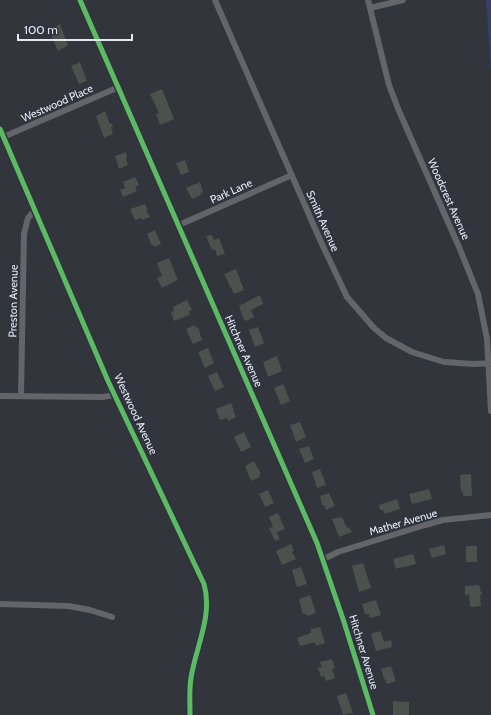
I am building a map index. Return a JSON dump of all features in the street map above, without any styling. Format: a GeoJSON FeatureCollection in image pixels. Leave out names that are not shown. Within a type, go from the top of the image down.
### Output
{"type":"FeatureCollection","features":[{"type":"Feature","properties":{"kind":"street","name":"Hitchner Avenue"},"geometry":{"type":"LineString","coordinates":[[80,0],[324,559],[373,715]]}},
{"type":"Feature","properties":{"kind":"street","name":"Smith Avenue"},"geometry":{"type":"LineString","coordinates":[[215,0],[347,297],[374,328],[398,345],[412,352],[427,357],[458,363],[490,363]]}},
{"type":"Feature","properties":{"kind":"street","name":"Woodcrest Avenue"},"geometry":{"type":"LineString","coordinates":[[368,0],[386,76],[478,294],[485,323],[490,363],[491,410]]}},
{"type":"Feature","properties":{"kind":"street"},"geometry":{"type":"LineString","coordinates":[[370,8],[404,0]]}},
{"type":"Feature","properties":{"kind":"street","name":"Westwood Place"},"geometry":{"type":"LineString","coordinates":[[3,137],[119,87]]}},
{"type":"Feature","properties":{"kind":"street","name":"Westwood Avenue"},"geometry":{"type":"LineString","coordinates":[[0,129],[115,395],[201,576],[207,594],[205,623],[191,678],[190,715]]}},
{"type":"Feature","properties":{"kind":"street","name":"Park Lane"},"geometry":{"type":"LineString","coordinates":[[178,225],[292,175]]}},
{"type":"Feature","properties":{"kind":"street","name":"Preston Avenue"},"geometry":{"type":"LineString","coordinates":[[21,396],[24,234],[28,218],[35,210]]}},
{"type":"Feature","properties":{"kind":"street"},"geometry":{"type":"LineString","coordinates":[[0,396],[102,397],[115,395]]}},
{"type":"Feature","properties":{"kind":"street","name":"Mather Avenue"},"geometry":{"type":"LineString","coordinates":[[324,559],[338,552],[425,525],[449,520],[491,515]]}},
{"type":"Feature","properties":{"kind":"street"},"geometry":{"type":"LineString","coordinates":[[0,604],[68,606],[90,610],[112,617]]}},
{"type":"Feature","properties":{"kind":"shaded area"},"geometry":{"type":"Polygon","coordinates":[[[486,0],[491,0],[491,72],[486,0]]]}},
{"type":"Feature","properties":{"kind":"building"},"geometry":{"type":"Polygon","coordinates":[[[60,24],[68,45],[58,51],[49,30],[60,24]]]}},
{"type":"Feature","properties":{"kind":"building"},"geometry":{"type":"Polygon","coordinates":[[[80,62],[87,81],[79,84],[71,66],[80,62]]]}},
{"type":"Feature","properties":{"kind":"building"},"geometry":{"type":"Polygon","coordinates":[[[162,89],[174,119],[160,125],[156,114],[159,113],[150,94],[162,89]]]}},
{"type":"Feature","properties":{"kind":"building"},"geometry":{"type":"Polygon","coordinates":[[[105,111],[110,124],[112,123],[113,127],[111,127],[113,134],[104,138],[96,116],[105,111]]]}},
{"type":"Feature","properties":{"kind":"building"},"geometry":{"type":"Polygon","coordinates":[[[126,152],[128,165],[119,169],[115,156],[126,152]]]}},
{"type":"Feature","properties":{"kind":"building"},"geometry":{"type":"Polygon","coordinates":[[[185,160],[189,172],[181,175],[176,163],[185,160]]]}},
{"type":"Feature","properties":{"kind":"building"},"geometry":{"type":"Polygon","coordinates":[[[135,177],[139,185],[135,187],[137,191],[123,197],[120,190],[125,188],[123,182],[135,177]]]}},
{"type":"Feature","properties":{"kind":"building"},"geometry":{"type":"Polygon","coordinates":[[[200,182],[203,192],[200,194],[201,195],[192,199],[186,188],[200,182]]]}},
{"type":"Feature","properties":{"kind":"building"},"geometry":{"type":"Polygon","coordinates":[[[145,204],[148,210],[146,210],[150,217],[142,220],[141,218],[135,220],[130,209],[145,204]]]}},
{"type":"Feature","properties":{"kind":"building"},"geometry":{"type":"Polygon","coordinates":[[[155,230],[161,244],[154,247],[151,244],[147,234],[155,230]]]}},
{"type":"Feature","properties":{"kind":"building"},"geometry":{"type":"Polygon","coordinates":[[[212,235],[214,240],[219,238],[225,254],[217,256],[215,249],[212,250],[206,236],[212,235]]]}},
{"type":"Feature","properties":{"kind":"building"},"geometry":{"type":"Polygon","coordinates":[[[169,258],[178,280],[162,288],[157,278],[162,276],[157,263],[169,258]]]}},
{"type":"Feature","properties":{"kind":"building"},"geometry":{"type":"Polygon","coordinates":[[[236,269],[244,290],[234,294],[224,274],[236,269]]]}},
{"type":"Feature","properties":{"kind":"building"},"geometry":{"type":"Polygon","coordinates":[[[260,295],[263,304],[251,310],[254,317],[246,321],[243,318],[239,306],[260,295]]]}},
{"type":"Feature","properties":{"kind":"building"},"geometry":{"type":"Polygon","coordinates":[[[187,300],[192,310],[189,311],[190,315],[174,321],[171,312],[174,311],[173,307],[187,300]]]}},
{"type":"Feature","properties":{"kind":"building"},"geometry":{"type":"Polygon","coordinates":[[[195,325],[196,328],[198,327],[202,340],[193,344],[186,329],[195,325]]]}},
{"type":"Feature","properties":{"kind":"building"},"geometry":{"type":"Polygon","coordinates":[[[258,327],[264,343],[255,347],[249,330],[258,327]]]}},
{"type":"Feature","properties":{"kind":"building"},"geometry":{"type":"Polygon","coordinates":[[[208,348],[214,363],[205,368],[198,352],[208,348]]]}},
{"type":"Feature","properties":{"kind":"building"},"geometry":{"type":"Polygon","coordinates":[[[277,356],[282,371],[268,377],[263,362],[277,356]]]}},
{"type":"Feature","properties":{"kind":"building"},"geometry":{"type":"Polygon","coordinates":[[[217,372],[224,387],[215,391],[208,376],[217,372]]]}},
{"type":"Feature","properties":{"kind":"building"},"geometry":{"type":"Polygon","coordinates":[[[283,384],[290,401],[281,405],[274,388],[283,384]]]}},
{"type":"Feature","properties":{"kind":"building"},"geometry":{"type":"Polygon","coordinates":[[[231,403],[236,417],[228,421],[227,418],[220,420],[216,409],[231,403]]]}},
{"type":"Feature","properties":{"kind":"building"},"geometry":{"type":"Polygon","coordinates":[[[300,422],[306,437],[296,442],[290,425],[300,422]]]}},
{"type":"Feature","properties":{"kind":"building"},"geometry":{"type":"Polygon","coordinates":[[[244,432],[251,447],[241,452],[234,437],[244,432]]]}},
{"type":"Feature","properties":{"kind":"building"},"geometry":{"type":"Polygon","coordinates":[[[309,446],[314,459],[305,463],[299,449],[309,446]]]}},
{"type":"Feature","properties":{"kind":"building"},"geometry":{"type":"Polygon","coordinates":[[[254,461],[261,474],[259,474],[260,477],[251,481],[245,466],[254,461]]]}},
{"type":"Feature","properties":{"kind":"building"},"geometry":{"type":"Polygon","coordinates":[[[320,469],[326,485],[317,488],[312,472],[320,469]]]}},
{"type":"Feature","properties":{"kind":"building"},"geometry":{"type":"Polygon","coordinates":[[[471,474],[472,496],[463,496],[463,491],[461,492],[460,475],[471,474]]]}},
{"type":"Feature","properties":{"kind":"building"},"geometry":{"type":"Polygon","coordinates":[[[429,489],[432,499],[412,504],[409,494],[429,489]]]}},
{"type":"Feature","properties":{"kind":"building"},"geometry":{"type":"Polygon","coordinates":[[[268,490],[274,503],[265,507],[259,494],[268,490]]]}},
{"type":"Feature","properties":{"kind":"building"},"geometry":{"type":"Polygon","coordinates":[[[329,493],[335,506],[326,510],[324,505],[322,505],[320,496],[329,493]]]}},
{"type":"Feature","properties":{"kind":"building"},"geometry":{"type":"Polygon","coordinates":[[[397,499],[400,509],[385,514],[383,510],[380,510],[379,505],[397,499]]]}},
{"type":"Feature","properties":{"kind":"building"},"geometry":{"type":"Polygon","coordinates":[[[278,513],[285,529],[277,532],[280,539],[275,541],[269,528],[273,527],[269,517],[278,513]]]}},
{"type":"Feature","properties":{"kind":"building"},"geometry":{"type":"Polygon","coordinates":[[[342,517],[347,528],[349,527],[352,532],[339,537],[332,519],[342,517]]]}},
{"type":"Feature","properties":{"kind":"building"},"geometry":{"type":"Polygon","coordinates":[[[291,544],[294,551],[292,552],[296,559],[282,565],[276,551],[291,544]]]}},
{"type":"Feature","properties":{"kind":"building"},"geometry":{"type":"Polygon","coordinates":[[[444,545],[446,554],[432,558],[429,549],[444,545]]]}},
{"type":"Feature","properties":{"kind":"building"},"geometry":{"type":"Polygon","coordinates":[[[466,546],[477,546],[477,562],[466,562],[466,546]]]}},
{"type":"Feature","properties":{"kind":"building"},"geometry":{"type":"Polygon","coordinates":[[[413,554],[416,564],[396,569],[393,559],[413,554]]]}},
{"type":"Feature","properties":{"kind":"building"},"geometry":{"type":"Polygon","coordinates":[[[363,563],[371,588],[359,592],[352,566],[363,563]]]}},
{"type":"Feature","properties":{"kind":"building"},"geometry":{"type":"Polygon","coordinates":[[[301,567],[307,584],[297,587],[292,570],[301,567]]]}},
{"type":"Feature","properties":{"kind":"building"},"geometry":{"type":"Polygon","coordinates":[[[479,585],[482,595],[480,595],[481,606],[470,607],[469,594],[465,595],[465,586],[479,585]]]}},
{"type":"Feature","properties":{"kind":"building"},"geometry":{"type":"Polygon","coordinates":[[[310,595],[316,613],[307,616],[306,614],[303,614],[299,599],[310,595]]]}},
{"type":"Feature","properties":{"kind":"building"},"geometry":{"type":"Polygon","coordinates":[[[376,600],[381,615],[370,618],[369,614],[365,614],[362,604],[376,600]]]}},
{"type":"Feature","properties":{"kind":"building"},"geometry":{"type":"Polygon","coordinates":[[[320,627],[325,643],[316,646],[315,642],[300,646],[297,638],[311,633],[311,629],[320,627]]]}},
{"type":"Feature","properties":{"kind":"building"},"geometry":{"type":"Polygon","coordinates":[[[380,631],[384,642],[391,640],[392,647],[376,651],[371,634],[380,631]]]}},
{"type":"Feature","properties":{"kind":"building"},"geometry":{"type":"Polygon","coordinates":[[[332,659],[335,668],[332,669],[335,678],[326,681],[324,676],[321,677],[318,668],[322,667],[320,662],[332,659]]]}},
{"type":"Feature","properties":{"kind":"building"},"geometry":{"type":"Polygon","coordinates":[[[391,666],[396,681],[387,684],[381,669],[391,666]]]}},
{"type":"Feature","properties":{"kind":"building"},"geometry":{"type":"Polygon","coordinates":[[[346,693],[353,713],[343,715],[337,696],[346,693]]]}},
{"type":"Feature","properties":{"kind":"building"},"geometry":{"type":"Polygon","coordinates":[[[393,701],[409,702],[409,715],[393,715],[393,701]]]}},
{"type":"Feature","properties":{"kind":"cycle path"},"geometry":{"type":"LineString","coordinates":[[80,0],[317,543],[344,622],[373,715]]}},
{"type":"Feature","properties":{"kind":"cycle path"},"geometry":{"type":"LineString","coordinates":[[0,129],[108,381],[204,584],[206,596],[205,619],[191,678],[190,715]]}}]}
